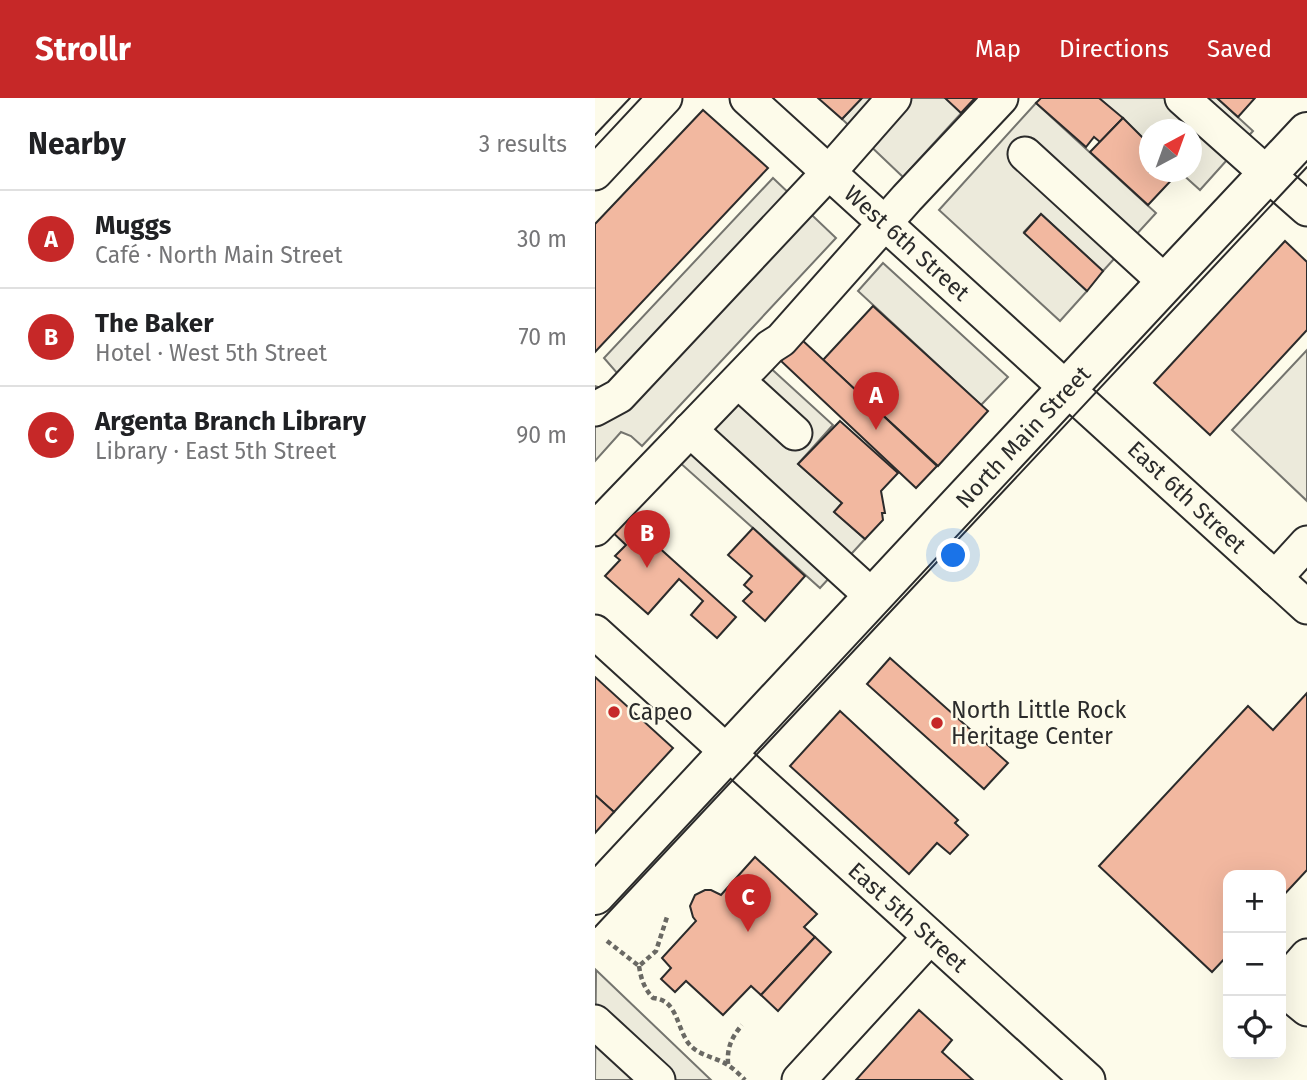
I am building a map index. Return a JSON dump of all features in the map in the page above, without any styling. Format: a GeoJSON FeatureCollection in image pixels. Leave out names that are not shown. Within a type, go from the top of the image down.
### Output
{"type":"FeatureCollection","features":[{"type":"Feature","properties":{"kind":"main road","name":"North Main Street"},"geometry":{"type":"LineString","coordinates":[[595,895],[1307,132]]}},
{"type":"Feature","properties":{"kind":"street"},"geometry":{"type":"LineString","coordinates":[[595,173],[665,98]]}},
{"type":"Feature","properties":{"kind":"street","name":"West 6th Street"},"geometry":{"type":"LineString","coordinates":[[747,98],[1067,387]]}},
{"type":"Feature","properties":{"kind":"street"},"geometry":{"type":"LineString","coordinates":[[595,409],[619,396],[829,172],[894,98]]}},
{"type":"Feature","properties":{"kind":"street"},"geometry":{"type":"LineString","coordinates":[[595,529],[770,347],[781,340],[1001,98]]}},
{"type":"Feature","properties":{"kind":"street"},"geometry":{"type":"LineString","coordinates":[[1182,98],[1307,209]]}},
{"type":"Feature","properties":{"kind":"street"},"geometry":{"type":"LineString","coordinates":[[1025,154],[1165,282]]}},
{"type":"Feature","properties":{"kind":"street"},"geometry":{"type":"LineString","coordinates":[[738,381],[795,433]]}},
{"type":"Feature","properties":{"kind":"street","name":"East 6th Street"},"geometry":{"type":"LineString","coordinates":[[1067,387],[1307,607]]}},
{"type":"Feature","properties":{"kind":"street"},"geometry":{"type":"LineString","coordinates":[[690,430],[874,598]]}},
{"type":"Feature","properties":{"kind":"street"},"geometry":{"type":"LineString","coordinates":[[1275,578],[1307,543]]}},
{"type":"Feature","properties":{"kind":"street","name":"East 5th Street"},"geometry":{"type":"LineString","coordinates":[[595,632],[1088,1080]]}},
{"type":"Feature","properties":{"kind":"street"},"geometry":{"type":"LineString","coordinates":[[799,1080],[930,937]]}},
{"type":"Feature","properties":{"kind":"street"},"geometry":{"type":"LineString","coordinates":[[1307,956],[1294,971],[1296,1000],[1307,1009]]}},
{"type":"Feature","properties":{"kind":"street"},"geometry":{"type":"LineString","coordinates":[[595,1022],[658,1080]]}},
{"type":"Feature","properties":{"kind":"path"},"geometry":{"type":"LineString","coordinates":[[639,966],[656,950],[667,917]]}},
{"type":"Feature","properties":{"kind":"path"},"geometry":{"type":"LineString","coordinates":[[607,941],[639,966],[643,985],[653,998],[662,999],[672,1006],[682,1031],[694,1049],[727,1065],[745,1080]]}},
{"type":"Feature","properties":{"kind":"path"},"geometry":{"type":"LineString","coordinates":[[727,1065],[729,1043],[742,1025]]}},
{"type":"Feature","properties":{"kind":"shaded area"},"geometry":{"type":"Polygon","coordinates":[[[862,98],[975,98],[903,177],[842,119],[862,98]]]}},
{"type":"Feature","properties":{"kind":"shaded area"},"geometry":{"type":"Polygon","coordinates":[[[1099,98],[1217,98],[1253,131],[1200,190],[1191,182],[1202,182],[1202,119],[1139,119],[1139,135],[1099,98]]]}},
{"type":"Feature","properties":{"kind":"shaded area"},"geometry":{"type":"Polygon","coordinates":[[[1036,103],[1156,213],[1103,271],[1041,214],[1024,232],[1087,291],[1060,321],[939,210],[1036,103]]]}},
{"type":"Feature","properties":{"kind":"shaded area"},"geometry":{"type":"Polygon","coordinates":[[[773,178],[836,238],[642,446],[631,436],[621,432],[595,461],[595,386],[601,388],[611,383],[618,374],[604,358],[773,178]]]}},
{"type":"Feature","properties":{"kind":"shaded area"},"geometry":{"type":"Polygon","coordinates":[[[883,263],[1008,377],[981,405],[858,291],[883,263]]]}},
{"type":"Feature","properties":{"kind":"shaded area"},"geometry":{"type":"Polygon","coordinates":[[[1307,350],[1307,501],[1232,430],[1307,350]]]}},
{"type":"Feature","properties":{"kind":"shaded area"},"geometry":{"type":"Polygon","coordinates":[[[765,363],[833,425],[798,464],[842,503],[834,512],[865,539],[820,588],[678,461],[765,363]]]}},
{"type":"Feature","properties":{"kind":"shaded area"},"geometry":{"type":"Polygon","coordinates":[[[596,970],[711,1080],[595,1080],[596,970]]]}},
{"type":"Feature","properties":{"kind":"building"},"geometry":{"type":"Polygon","coordinates":[[[818,98],[862,98],[842,119],[818,98]]]}},
{"type":"Feature","properties":{"kind":"building"},"geometry":{"type":"Polygon","coordinates":[[[945,98],[975,98],[961,113],[945,98]]]}},
{"type":"Feature","properties":{"kind":"building"},"geometry":{"type":"Polygon","coordinates":[[[1041,98],[1099,98],[1123,118],[1100,142],[1094,137],[1086,147],[1036,103],[1041,98]]]}},
{"type":"Feature","properties":{"kind":"building"},"geometry":{"type":"Polygon","coordinates":[[[1217,98],[1255,98],[1238,117],[1217,98]]]}},
{"type":"Feature","properties":{"kind":"building"},"geometry":{"type":"Polygon","coordinates":[[[703,110],[768,168],[595,352],[595,224],[703,110]]]}},
{"type":"Feature","properties":{"kind":"building"},"geometry":{"type":"Polygon","coordinates":[[[1123,118],[1139,134],[1139,182],[1170,182],[1148,205],[1090,152],[1123,118]]]}},
{"type":"Feature","properties":{"kind":"building"},"geometry":{"type":"Polygon","coordinates":[[[1041,214],[1103,271],[1087,291],[1024,233],[1041,214]]]}},
{"type":"Feature","properties":{"kind":"building"},"geometry":{"type":"Polygon","coordinates":[[[1285,241],[1307,262],[1307,330],[1210,435],[1154,383],[1285,241]]]}},
{"type":"Feature","properties":{"kind":"building"},"geometry":{"type":"Polygon","coordinates":[[[873,306],[988,411],[938,466],[823,360],[873,306]]]}},
{"type":"Feature","properties":{"kind":"building"},"geometry":{"type":"Polygon","coordinates":[[[801,339],[937,466],[916,488],[781,361],[801,339]]]}},
{"type":"Feature","properties":{"kind":"building"},"geometry":{"type":"Polygon","coordinates":[[[840,421],[898,473],[881,491],[885,513],[882,513],[883,520],[865,539],[834,512],[842,503],[798,464],[840,421]]]}},
{"type":"Feature","properties":{"kind":"building"},"geometry":{"type":"Polygon","coordinates":[[[624,511],[647,532],[645,535],[736,617],[717,638],[691,615],[703,601],[679,579],[648,614],[605,576],[620,560],[615,556],[626,545],[608,528],[624,511]]]}},
{"type":"Feature","properties":{"kind":"building"},"geometry":{"type":"Polygon","coordinates":[[[753,528],[805,576],[765,621],[743,601],[752,592],[744,585],[752,576],[728,555],[753,528]]]}},
{"type":"Feature","properties":{"kind":"building","name":"North Little Rock Heritage Center"},"geometry":{"type":"Polygon","coordinates":[[[890,658],[1008,763],[984,789],[867,684],[890,658]]]}},
{"type":"Feature","properties":{"kind":"building","name":"Capeo"},"geometry":{"type":"Polygon","coordinates":[[[595,677],[673,748],[614,812],[595,795],[595,677]]]}},
{"type":"Feature","properties":{"kind":"building"},"geometry":{"type":"Polygon","coordinates":[[[1307,693],[1307,870],[1286,893],[1286,870],[1223,870],[1223,960],[1212,972],[1099,866],[1248,706],[1273,730],[1307,693]]]}},
{"type":"Feature","properties":{"kind":"building"},"geometry":{"type":"Polygon","coordinates":[[[840,711],[958,820],[955,823],[968,835],[950,854],[937,843],[909,874],[790,766],[840,711]]]}},
{"type":"Feature","properties":{"kind":"building"},"geometry":{"type":"Polygon","coordinates":[[[595,795],[614,812],[595,833],[595,795]]]}},
{"type":"Feature","properties":{"kind":"building"},"geometry":{"type":"Polygon","coordinates":[[[755,857],[817,914],[804,927],[815,937],[761,995],[751,986],[723,1015],[686,981],[675,992],[661,979],[671,968],[662,958],[696,921],[690,906],[695,895],[711,890],[721,895],[755,857]]]}},
{"type":"Feature","properties":{"kind":"building"},"geometry":{"type":"Polygon","coordinates":[[[815,937],[831,952],[778,1011],[761,995],[815,937]]]}},
{"type":"Feature","properties":{"kind":"building"},"geometry":{"type":"Polygon","coordinates":[[[919,1010],[952,1040],[942,1052],[973,1080],[856,1080],[919,1010]]]}},
{"type":"Feature","properties":{"kind":"tram line"},"geometry":{"type":"LineString","coordinates":[[595,135],[630,98]]}},
{"type":"Feature","properties":{"kind":"tram line"},"geometry":{"type":"LineString","coordinates":[[595,927],[1307,167]]}},
{"type":"Feature","properties":{"kind":"place","name":"Muggs"},"geometry":{"type":"Point","coordinates":[876,430]}},
{"type":"Feature","properties":{"kind":"place","name":"The Baker"},"geometry":{"type":"Point","coordinates":[647,568]}},
{"type":"Feature","properties":{"kind":"place","name":"Capeo"},"geometry":{"type":"Point","coordinates":[614,712]}},
{"type":"Feature","properties":{"kind":"place","name":"North Little Rock Heritage Center"},"geometry":{"type":"Point","coordinates":[937,723]}},
{"type":"Feature","properties":{"kind":"place","name":"Argenta Branch Library"},"geometry":{"type":"Point","coordinates":[748,932]}}]}
